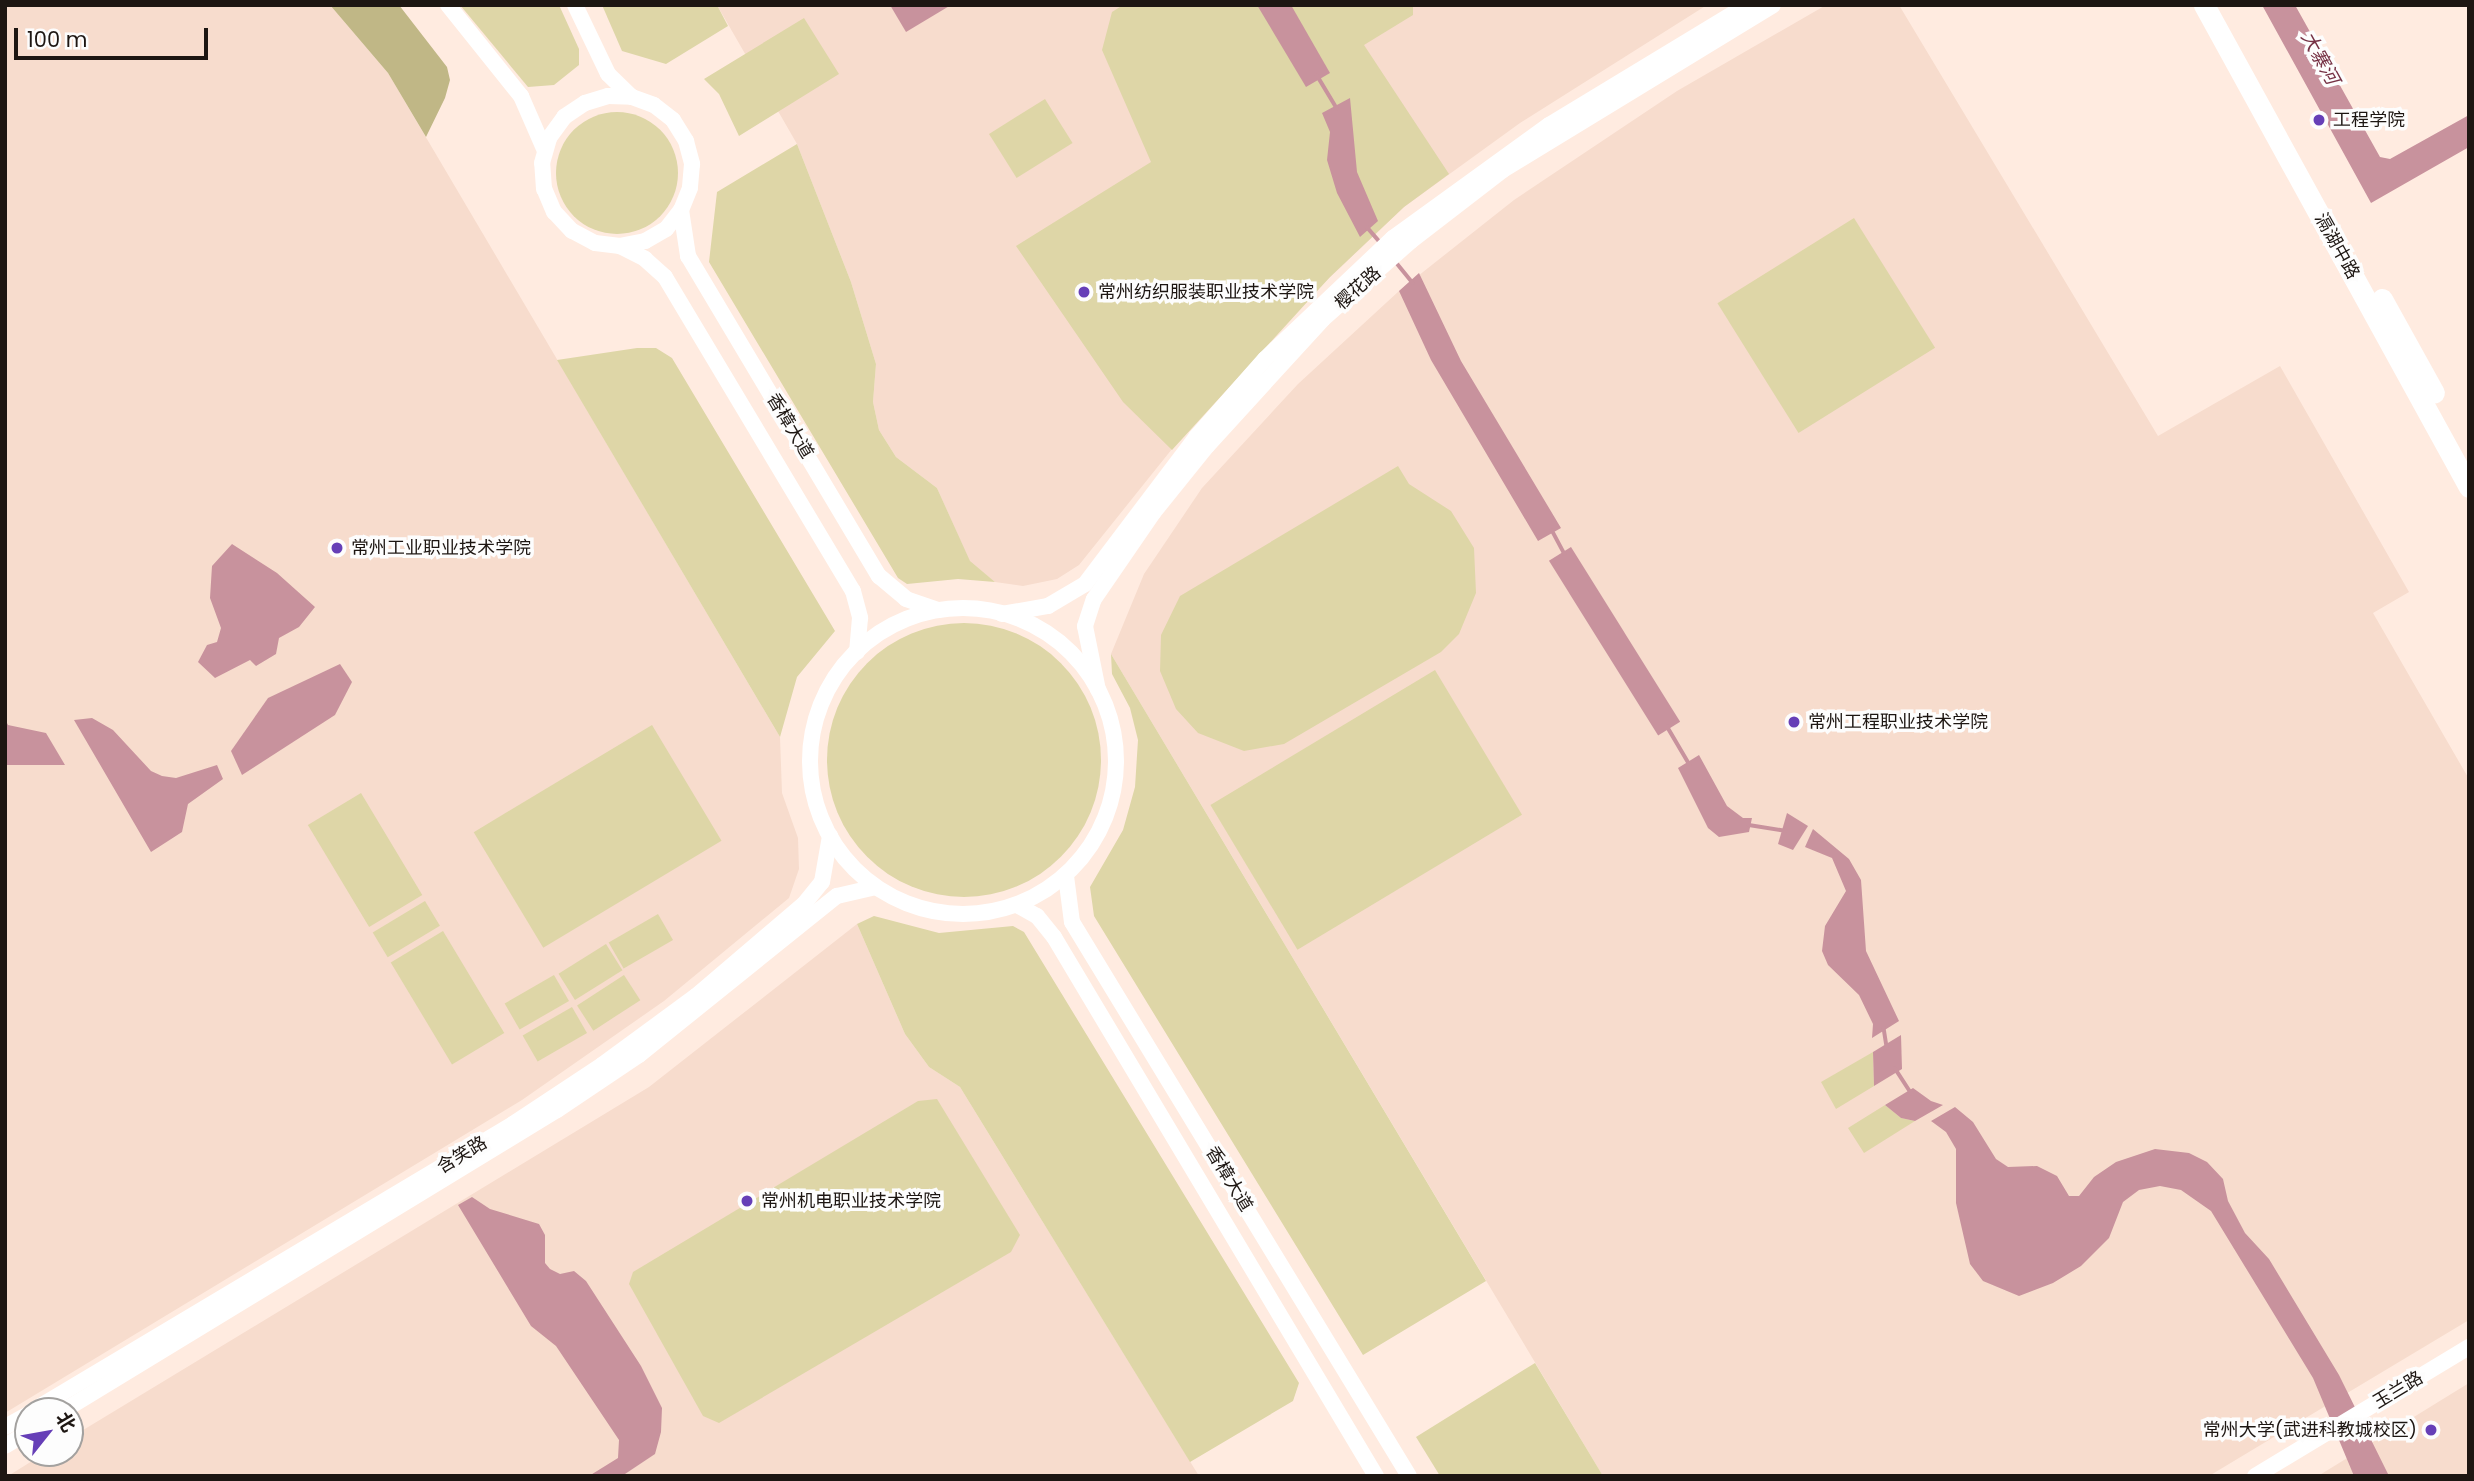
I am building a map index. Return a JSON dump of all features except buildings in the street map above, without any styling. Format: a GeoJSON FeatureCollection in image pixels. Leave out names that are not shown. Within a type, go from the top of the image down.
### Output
{"type":"FeatureCollection","features":[{"type":"Feature","properties":{"kind":"main road","name":"滆湖中路"},"geometry":{"type":"LineString","coordinates":[[2204,5],[2469,487]]}},
{"type":"Feature","properties":{"kind":"main road","name":"滆湖中路"},"geometry":{"type":"LineString","coordinates":[[2218,5],[2469,457]]}},
{"type":"Feature","properties":{"kind":"street"},"geometry":{"type":"LineString","coordinates":[[448,5],[521,96],[545,151],[544,189],[554,212],[583,237],[620,246],[645,241],[666,229],[681,210],[690,188],[692,164],[686,141],[673,121],[654,105],[632,97],[608,96],[585,103],[564,117],[545,151]]}},
{"type":"Feature","properties":{"kind":"street"},"geometry":{"type":"LineString","coordinates":[[575,5],[608,74],[632,97]]}},
{"type":"Feature","properties":{"kind":"street","name":"樱花路"},"geometry":{"type":"LineString","coordinates":[[1002,614],[1048,606],[1085,584],[1196,437],[1265,359],[1397,243],[1549,125],[1746,5]]}},
{"type":"Feature","properties":{"kind":"street","name":"樱花路"},"geometry":{"type":"LineString","coordinates":[[1397,243],[1503,170],[1773,5]]}},
{"type":"Feature","properties":{"kind":"street","name":"香樟大道"},"geometry":{"type":"LineString","coordinates":[[681,210],[688,256],[879,576],[906,599],[939,611]]}},
{"type":"Feature","properties":{"kind":"street","name":"香樟大道"},"geometry":{"type":"LineString","coordinates":[[620,246],[645,258],[665,277],[846,579],[860,618],[857,652]]}},
{"type":"Feature","properties":{"kind":"street","name":"樱花路"},"geometry":{"type":"LineString","coordinates":[[1098,690],[1085,626],[1094,600],[1153,513],[1207,446],[1375,263]]}},
{"type":"Feature","properties":{"kind":"street"},"geometry":{"type":"LineString","coordinates":[[986,610],[1002,614],[1050,635],[1073,654],[1098,690],[1116,749],[1114,794],[1091,848],[1066,876],[1017,905],[981,914],[934,912],[876,887],[848,862],[830,836],[812,784],[813,729],[822,702],[857,652],[893,625],[939,611],[986,610]]}},
{"type":"Feature","properties":{"kind":"street","name":"含笑路"},"geometry":{"type":"LineString","coordinates":[[55,1397],[513,1124],[603,1065],[696,996],[804,904],[822,882],[830,836]]}},
{"type":"Feature","properties":{"kind":"street","name":"香樟大道"},"geometry":{"type":"LineString","coordinates":[[1066,876],[1072,922],[1409,1476]]}},
{"type":"Feature","properties":{"kind":"street","name":"含笑路"},"geometry":{"type":"LineString","coordinates":[[84,1398],[557,1110],[639,1055],[837,896],[876,887]]}},
{"type":"Feature","properties":{"kind":"street","name":"香樟大道"},"geometry":{"type":"LineString","coordinates":[[1017,905],[1037,916],[1054,937],[1376,1476]]}},
{"type":"Feature","properties":{"kind":"street","name":"玉兰路"},"geometry":{"type":"LineString","coordinates":[[2276,1476],[2329,1438],[2469,1347]]}},
{"type":"Feature","properties":{"kind":"street","name":"玉兰路"},"geometry":{"type":"LineString","coordinates":[[2365,1416],[2469,1360]]}},
{"type":"Feature","properties":{"kind":"street","name":"玉兰路"},"geometry":{"type":"LineString","coordinates":[[2255,1476],[2329,1438]]}},
{"type":"Feature","properties":{"kind":"shaded area","name":"常州工业职业技术学院"},"geometry":{"type":"Polygon","coordinates":[[[5,5],[330,5],[388,73],[780,737],[782,793],[798,838],[799,869],[789,898],[664,1001],[522,1100],[31,1397],[14,1397],[14,1408],[5,1413],[5,5]]]}},
{"type":"Feature","properties":{"kind":"shaded area"},"geometry":{"type":"Polygon","coordinates":[[[330,5],[399,5],[447,67],[450,80],[445,98],[426,137],[388,73],[330,5]]]}},
{"type":"Feature","properties":{"kind":"shaded area"},"geometry":{"type":"Polygon","coordinates":[[[460,5],[559,5],[579,49],[579,65],[554,85],[528,87],[460,5]]]}},
{"type":"Feature","properties":{"kind":"shaded area"},"geometry":{"type":"Polygon","coordinates":[[[602,5],[717,5],[728,26],[666,64],[622,51],[602,5]]]}},
{"type":"Feature","properties":{"kind":"shaded area","name":"常州纺织服装职业技术学院"},"geometry":{"type":"Polygon","coordinates":[[[717,5],[1707,5],[1520,123],[1404,207],[1305,301],[1176,444],[1079,565],[1057,579],[1023,586],[995,582],[970,562],[937,488],[896,457],[879,430],[873,402],[876,364],[851,282],[797,144],[717,5]]]}},
{"type":"Feature","properties":{"kind":"shaded area"},"geometry":{"type":"Polygon","coordinates":[[[1123,5],[1413,5],[1413,15],[1364,45],[1449,174],[1404,207],[1330,277],[1172,450],[1123,402],[1016,246],[1151,162],[1102,50],[1112,12],[1123,5]]]}},
{"type":"Feature","properties":{"kind":"shaded area","name":"常州工程职业技术学院"},"geometry":{"type":"Polygon","coordinates":[[[1826,5],[1899,5],[2158,436],[2280,366],[2409,592],[2373,613],[2469,779],[2469,1320],[2209,1476],[1603,1476],[1111,654],[1144,574],[1202,488],[1298,384],[1399,291],[1514,200],[1677,91],[1826,5]]]}},
{"type":"Feature","properties":{"kind":"shaded area"},"geometry":{"type":"Polygon","coordinates":[[[804,18],[839,74],[739,136],[719,94],[704,79],[804,18]]]}},
{"type":"Feature","properties":{"kind":"shaded area"},"geometry":{"type":"Polygon","coordinates":[[[1045,99],[1073,143],[1017,178],[989,134],[1045,99]]]}},
{"type":"Feature","properties":{"kind":"shaded area"},"geometry":{"type":"Polygon","coordinates":[[[617,112],[640,117],[660,130],[673,150],[678,173],[673,196],[660,216],[640,229],[617,234],[594,229],[574,216],[561,196],[556,173],[561,150],[574,130],[594,117],[617,112]]]}},
{"type":"Feature","properties":{"kind":"shaded area"},"geometry":{"type":"Polygon","coordinates":[[[797,144],[851,282],[876,364],[873,402],[879,430],[896,457],[937,488],[970,561],[995,582],[958,579],[907,584],[898,578],[709,262],[717,192],[797,144]]]}},
{"type":"Feature","properties":{"kind":"shaded area"},"geometry":{"type":"Polygon","coordinates":[[[1854,218],[1935,348],[1799,433],[1717,303],[1854,218]]]}},
{"type":"Feature","properties":{"kind":"shaded area"},"geometry":{"type":"Polygon","coordinates":[[[637,348],[656,348],[672,358],[835,631],[797,677],[780,737],[557,360],[637,348]]]}},
{"type":"Feature","properties":{"kind":"shaded area"},"geometry":{"type":"Polygon","coordinates":[[[1398,466],[1409,484],[1451,511],[1474,548],[1476,593],[1459,634],[1441,652],[1284,744],[1244,751],[1198,733],[1176,709],[1160,671],[1161,635],[1180,596],[1398,466]]]}},
{"type":"Feature","properties":{"kind":"shaded area"},"geometry":{"type":"Polygon","coordinates":[[[964,623],[991,626],[1016,633],[1040,646],[1061,663],[1078,684],[1091,708],[1098,733],[1101,760],[1098,787],[1091,812],[1078,836],[1061,857],[1040,874],[1016,887],[991,894],[964,897],[937,894],[912,887],[888,874],[867,857],[850,836],[837,812],[830,787],[827,760],[830,733],[837,708],[850,684],[867,663],[888,646],[912,633],[937,626],[964,623]]]}},
{"type":"Feature","properties":{"kind":"shaded area"},"geometry":{"type":"Polygon","coordinates":[[[1111,654],[1486,1281],[1363,1355],[1094,916],[1090,887],[1123,830],[1135,787],[1138,740],[1130,708],[1112,674],[1111,654]]]}},
{"type":"Feature","properties":{"kind":"shaded area"},"geometry":{"type":"Polygon","coordinates":[[[1435,670],[1522,815],[1297,950],[1210,805],[1435,670]]]}},
{"type":"Feature","properties":{"kind":"shaded area"},"geometry":{"type":"Polygon","coordinates":[[[652,725],[722,841],[543,948],[474,832],[652,725]]]}},
{"type":"Feature","properties":{"kind":"shaded area"},"geometry":{"type":"Polygon","coordinates":[[[361,793],[422,895],[369,927],[308,825],[361,793]]]}},
{"type":"Feature","properties":{"kind":"shaded area"},"geometry":{"type":"Polygon","coordinates":[[[425,901],[440,926],[388,957],[373,932],[425,901]]]}},
{"type":"Feature","properties":{"kind":"shaded area"},"geometry":{"type":"Polygon","coordinates":[[[658,914],[673,940],[624,968],[609,942],[658,914]]]}},
{"type":"Feature","properties":{"kind":"shaded area"},"geometry":{"type":"Polygon","coordinates":[[[874,916],[939,933],[1013,926],[1024,932],[1299,1383],[1293,1401],[1190,1462],[960,1087],[929,1067],[905,1034],[857,924],[874,916]]]}},
{"type":"Feature","properties":{"kind":"shaded area","name":"常州机电职业技术学院"},"geometry":{"type":"Polygon","coordinates":[[[857,924],[905,1034],[929,1067],[960,1087],[1199,1476],[8,1476],[22,1467],[84,1467],[84,1430],[649,1087],[857,924]]]}},
{"type":"Feature","properties":{"kind":"shaded area"},"geometry":{"type":"Polygon","coordinates":[[[443,931],[504,1033],[452,1064],[391,962],[443,931]]]}},
{"type":"Feature","properties":{"kind":"shaded area"},"geometry":{"type":"Polygon","coordinates":[[[606,944],[622,970],[575,1000],[559,974],[606,944]]]}},
{"type":"Feature","properties":{"kind":"shaded area"},"geometry":{"type":"Polygon","coordinates":[[[554,975],[569,1001],[520,1029],[505,1004],[554,975]]]}},
{"type":"Feature","properties":{"kind":"shaded area"},"geometry":{"type":"Polygon","coordinates":[[[624,975],[640,1000],[593,1031],[577,1005],[624,975]]]}},
{"type":"Feature","properties":{"kind":"shaded area"},"geometry":{"type":"Polygon","coordinates":[[[572,1007],[587,1033],[538,1061],[523,1036],[572,1007]]]}},
{"type":"Feature","properties":{"kind":"shaded area"},"geometry":{"type":"Polygon","coordinates":[[[1873,1052],[1874,1086],[1836,1109],[1821,1082],[1873,1052]]]}},
{"type":"Feature","properties":{"kind":"shaded area"},"geometry":{"type":"Polygon","coordinates":[[[937,1099],[1020,1235],[1011,1252],[719,1423],[703,1416],[629,1284],[633,1272],[918,1101],[937,1099]]]}},
{"type":"Feature","properties":{"kind":"shaded area"},"geometry":{"type":"Polygon","coordinates":[[[1885,1105],[1901,1118],[1915,1121],[1864,1153],[1848,1128],[1885,1105]]]}},
{"type":"Feature","properties":{"kind":"shaded area"},"geometry":{"type":"Polygon","coordinates":[[[1535,1363],[1603,1476],[1440,1476],[1416,1437],[1535,1363]]]}},
{"type":"Feature","properties":{"kind":"shaded area","name":"常州大学(武进科教城校区)"},"geometry":{"type":"Polygon","coordinates":[[[2469,1383],[2469,1476],[2318,1476],[2469,1383]]]}},
{"type":"Feature","properties":{"kind":"water"},"geometry":{"type":"Polygon","coordinates":[[[890,5],[951,5],[906,32],[890,5]]]}},
{"type":"Feature","properties":{"kind":"water"},"geometry":{"type":"Polygon","coordinates":[[[1257,5],[1291,5],[1330,73],[1306,87],[1257,5]]]}},
{"type":"Feature","properties":{"kind":"water","name":"大寨河"},"geometry":{"type":"Polygon","coordinates":[[[2262,5],[2295,5],[2380,157],[2390,159],[2469,115],[2469,147],[2371,203],[2262,5]]]}},
{"type":"Feature","properties":{"kind":"water"},"geometry":{"type":"Polygon","coordinates":[[[1350,98],[1357,172],[1378,221],[1360,237],[1337,193],[1327,160],[1330,132],[1322,113],[1350,98]]]}},
{"type":"Feature","properties":{"kind":"water"},"geometry":{"type":"Polygon","coordinates":[[[1419,273],[1461,361],[1561,528],[1538,541],[1431,360],[1399,291],[1419,273]]]}},
{"type":"Feature","properties":{"kind":"water"},"geometry":{"type":"Polygon","coordinates":[[[232,544],[277,573],[315,607],[299,627],[279,638],[276,654],[256,666],[250,660],[215,678],[198,662],[207,645],[217,642],[221,628],[210,598],[212,566],[232,544]]]}},
{"type":"Feature","properties":{"kind":"water"},"geometry":{"type":"Polygon","coordinates":[[[1571,547],[1680,722],[1658,735],[1549,561],[1571,547]]]}},
{"type":"Feature","properties":{"kind":"water"},"geometry":{"type":"Polygon","coordinates":[[[340,664],[352,682],[335,715],[242,775],[231,751],[268,698],[340,664]]]}},
{"type":"Feature","properties":{"kind":"water"},"geometry":{"type":"Polygon","coordinates":[[[92,718],[113,730],[151,771],[162,776],[176,778],[217,765],[223,779],[188,804],[182,832],[151,852],[74,720],[92,718]]]}},
{"type":"Feature","properties":{"kind":"water"},"geometry":{"type":"Polygon","coordinates":[[[5,719],[8,725],[46,733],[65,765],[5,765],[5,719]]]}},
{"type":"Feature","properties":{"kind":"water"},"geometry":{"type":"Polygon","coordinates":[[[1699,755],[1727,806],[1743,818],[1752,818],[1749,832],[1719,837],[1708,828],[1678,768],[1699,755]]]}},
{"type":"Feature","properties":{"kind":"water"},"geometry":{"type":"Polygon","coordinates":[[[1787,813],[1808,826],[1793,850],[1778,844],[1787,813]]]}},
{"type":"Feature","properties":{"kind":"water"},"geometry":{"type":"Polygon","coordinates":[[[1813,829],[1849,859],[1861,880],[1866,951],[1899,1021],[1872,1038],[1873,1024],[1859,995],[1828,965],[1822,951],[1825,926],[1846,891],[1832,858],[1805,847],[1813,829]]]}},
{"type":"Feature","properties":{"kind":"water"},"geometry":{"type":"Polygon","coordinates":[[[1901,1035],[1902,1069],[1874,1086],[1873,1052],[1901,1035]]]}},
{"type":"Feature","properties":{"kind":"water"},"geometry":{"type":"Polygon","coordinates":[[[1913,1088],[1931,1101],[1943,1105],[1915,1121],[1901,1118],[1885,1105],[1913,1088]]]}},
{"type":"Feature","properties":{"kind":"water"},"geometry":{"type":"Polygon","coordinates":[[[1955,1107],[1973,1122],[1996,1159],[2008,1167],[2037,1166],[2057,1176],[2069,1196],[2079,1196],[2094,1177],[2116,1162],[2155,1149],[2189,1153],[2207,1162],[2223,1179],[2228,1201],[2245,1233],[2269,1259],[2339,1375],[2389,1476],[2354,1476],[2313,1378],[2211,1211],[2181,1190],[2160,1186],[2139,1190],[2123,1202],[2109,1238],[2081,1266],[2053,1283],[2019,1296],[1983,1281],[1970,1264],[1956,1203],[1956,1149],[1946,1132],[1931,1121],[1955,1107]]]}},
{"type":"Feature","properties":{"kind":"water"},"geometry":{"type":"Polygon","coordinates":[[[472,1197],[490,1209],[539,1224],[545,1235],[545,1263],[560,1274],[574,1271],[586,1281],[641,1366],[662,1408],[661,1432],[655,1454],[622,1476],[589,1476],[618,1458],[619,1440],[556,1346],[531,1326],[458,1205],[472,1197]]]}},
{"type":"Feature","properties":{"kind":"waterway"},"geometry":{"type":"LineString","coordinates":[[1317,75],[1337,108]]}},
{"type":"Feature","properties":{"kind":"waterway"},"geometry":{"type":"LineString","coordinates":[[1367,227],[1380,242]]}},
{"type":"Feature","properties":{"kind":"waterway"},"geometry":{"type":"LineString","coordinates":[[1396,262],[1413,283]]}},
{"type":"Feature","properties":{"kind":"waterway"},"geometry":{"type":"LineString","coordinates":[[1552,530],[1565,554]]}},
{"type":"Feature","properties":{"kind":"waterway"},"geometry":{"type":"LineString","coordinates":[[1667,726],[1690,765]]}},
{"type":"Feature","properties":{"kind":"waterway"},"geometry":{"type":"LineString","coordinates":[[1749,825],[1786,831]]}},
{"type":"Feature","properties":{"kind":"waterway"},"geometry":{"type":"LineString","coordinates":[[1884,1028],[1887,1048]]}},
{"type":"Feature","properties":{"kind":"waterway"},"geometry":{"type":"LineString","coordinates":[[1895,1068],[1911,1093]]}},
{"type":"Feature","properties":{"kind":"place","name":"工程学院"},"geometry":{"type":"Point","coordinates":[2319,120]}},
{"type":"Feature","properties":{"kind":"place","name":"常州纺织服装职业技术学院"},"geometry":{"type":"Point","coordinates":[1084,292]}},
{"type":"Feature","properties":{"kind":"place","name":"常州工业职业技术学院"},"geometry":{"type":"Point","coordinates":[337,548]}},
{"type":"Feature","properties":{"kind":"place","name":"常州工程职业技术学院"},"geometry":{"type":"Point","coordinates":[1794,722]}},
{"type":"Feature","properties":{"kind":"place","name":"常州机电职业技术学院"},"geometry":{"type":"Point","coordinates":[747,1201]}},
{"type":"Feature","properties":{"kind":"place","name":"常州大学(武进科教城校区)"},"geometry":{"type":"Point","coordinates":[2431,1430]}}]}
